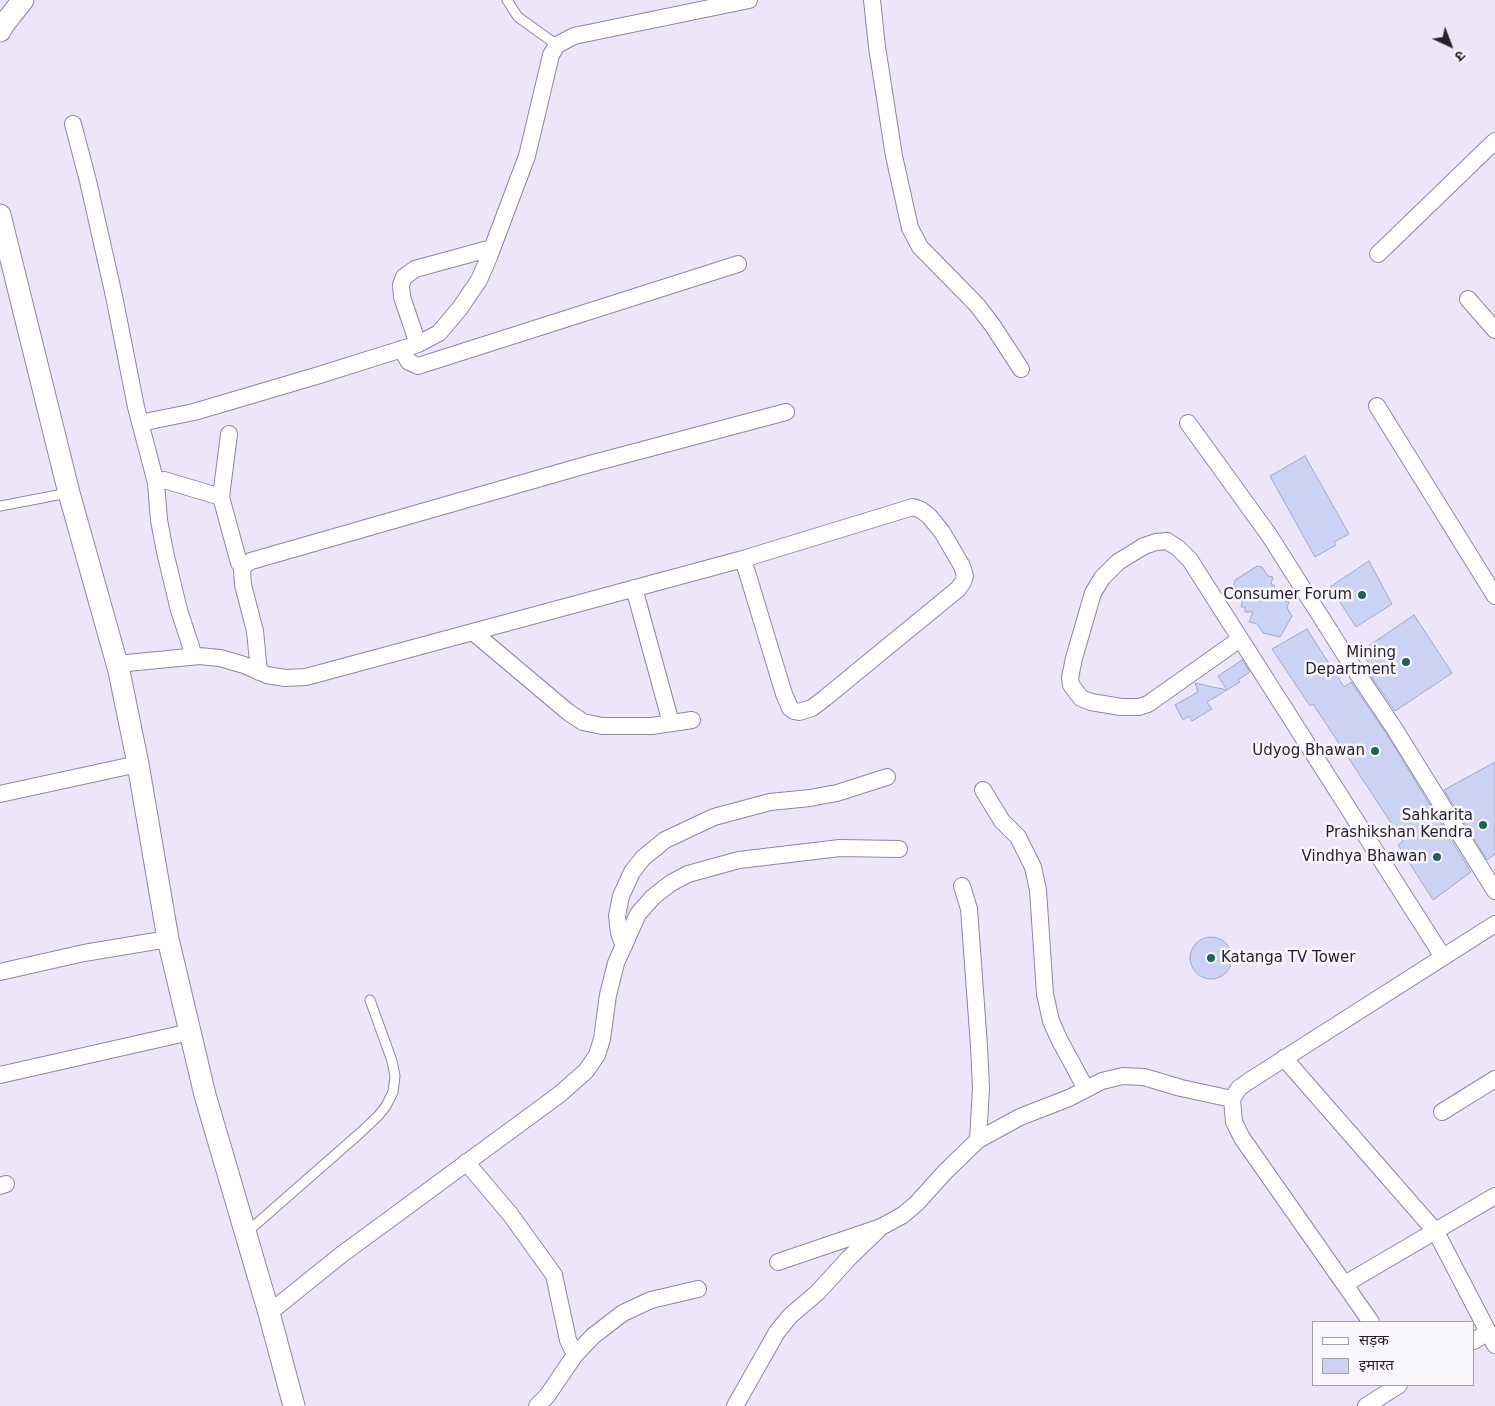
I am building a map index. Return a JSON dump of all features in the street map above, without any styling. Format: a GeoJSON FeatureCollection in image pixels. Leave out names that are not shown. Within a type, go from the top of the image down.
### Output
{"type":"FeatureCollection","features":[{"type":"Feature","properties":{"kind":"street"},"geometry":{"type":"LineString","coordinates":[[0,31],[22,0]]}},
{"type":"Feature","properties":{"kind":"street"},"geometry":{"type":"LineString","coordinates":[[140,423],[194,412],[316,376],[418,344],[440,333],[478,280],[492,248],[527,156],[550,55],[557,45],[574,36],[749,0]]}},
{"type":"Feature","properties":{"kind":"street"},"geometry":{"type":"LineString","coordinates":[[872,0],[877,47],[894,156],[910,228],[920,247],[977,305],[1021,369]]}},
{"type":"Feature","properties":{"kind":"street"},"geometry":{"type":"LineString","coordinates":[[73,124],[88,180],[140,423],[156,484],[159,520],[165,552],[179,610],[194,656]]}},
{"type":"Feature","properties":{"kind":"street"},"geometry":{"type":"LineString","coordinates":[[1378,254],[1495,141]]}},
{"type":"Feature","properties":{"kind":"street"},"geometry":{"type":"LineString","coordinates":[[0,215],[69,493],[117,664],[138,764],[168,939],[190,1032],[294,1406]]}},
{"type":"Feature","properties":{"kind":"street"},"geometry":{"type":"LineString","coordinates":[[418,344],[402,297],[401,285],[404,277],[415,269],[492,248]]}},
{"type":"Feature","properties":{"kind":"street"},"geometry":{"type":"LineString","coordinates":[[401,349],[409,362],[418,366],[738,264]]}},
{"type":"Feature","properties":{"kind":"street"},"geometry":{"type":"LineString","coordinates":[[1468,299],[1495,330]]}},
{"type":"Feature","properties":{"kind":"street"},"geometry":{"type":"LineString","coordinates":[[1377,406],[1495,596]]}},
{"type":"Feature","properties":{"kind":"street"},"geometry":{"type":"LineString","coordinates":[[259,672],[255,631],[243,585],[242,570],[251,561],[586,465],[786,412]]}},
{"type":"Feature","properties":{"kind":"street"},"geometry":{"type":"LineString","coordinates":[[1188,423],[1269,535],[1394,728],[1495,891]]}},
{"type":"Feature","properties":{"kind":"street"},"geometry":{"type":"LineString","coordinates":[[229,434],[221,498],[239,563]]}},
{"type":"Feature","properties":{"kind":"street"},"geometry":{"type":"LineString","coordinates":[[156,484],[164,480],[221,498]]}},
{"type":"Feature","properties":{"kind":"street"},"geometry":{"type":"LineString","coordinates":[[117,664],[194,656],[220,658],[244,665],[267,675],[285,678],[306,677],[743,559],[913,507],[929,516],[942,532],[962,566],[964,576],[963,582],[958,589],[825,698],[812,708],[794,712],[787,701],[743,559]]}},
{"type":"Feature","properties":{"kind":"street"},"geometry":{"type":"LineString","coordinates":[[1240,639],[1148,704],[1139,707],[1121,707],[1091,702],[1081,698],[1071,685],[1070,678],[1074,658],[1093,594],[1102,578],[1118,562],[1144,546],[1156,542],[1167,542],[1178,548],[1190,560],[1443,957]]}},
{"type":"Feature","properties":{"kind":"street"},"geometry":{"type":"LineString","coordinates":[[634,588],[671,723]]}},
{"type":"Feature","properties":{"kind":"street"},"geometry":{"type":"LineString","coordinates":[[473,632],[568,712],[583,722],[602,726],[652,726],[692,720]]}},
{"type":"Feature","properties":{"kind":"street"},"geometry":{"type":"LineString","coordinates":[[0,794],[138,764]]}},
{"type":"Feature","properties":{"kind":"street"},"geometry":{"type":"LineString","coordinates":[[624,946],[619,933],[618,916],[621,896],[632,872],[643,858],[665,840],[714,817],[770,802],[837,794],[887,777]]}},
{"type":"Feature","properties":{"kind":"street"},"geometry":{"type":"LineString","coordinates":[[983,790],[1002,820],[1023,846],[1033,867],[1038,890],[1045,994],[1051,1021],[1086,1089]]}},
{"type":"Feature","properties":{"kind":"street"},"geometry":{"type":"LineString","coordinates":[[269,1313],[341,1254],[560,1094],[586,1071],[597,1055],[602,1039],[608,995],[616,963],[638,914],[671,883],[688,874],[748,859],[840,848],[899,849]]}},
{"type":"Feature","properties":{"kind":"street"},"geometry":{"type":"LineString","coordinates":[[962,886],[969,909],[979,1046],[981,1088],[978,1140]]}},
{"type":"Feature","properties":{"kind":"street"},"geometry":{"type":"LineString","coordinates":[[1370,1321],[1242,1138],[1234,1122],[1232,1098],[1239,1088],[1284,1058],[1495,924]]}},
{"type":"Feature","properties":{"kind":"street"},"geometry":{"type":"LineString","coordinates":[[0,972],[168,939]]}},
{"type":"Feature","properties":{"kind":"street"},"geometry":{"type":"LineString","coordinates":[[0,1075],[190,1032]]}},
{"type":"Feature","properties":{"kind":"street"},"geometry":{"type":"LineString","coordinates":[[1284,1058],[1436,1232],[1492,1338],[1475,1340]]}},
{"type":"Feature","properties":{"kind":"street"},"geometry":{"type":"LineString","coordinates":[[778,1262],[881,1227],[903,1214],[917,1202],[978,1140],[1020,1118],[1068,1098],[1102,1081],[1123,1076],[1144,1077],[1181,1088],[1232,1098]]}},
{"type":"Feature","properties":{"kind":"street"},"geometry":{"type":"LineString","coordinates":[[1442,1112],[1495,1079]]}},
{"type":"Feature","properties":{"kind":"street"},"geometry":{"type":"LineString","coordinates":[[466,1162],[510,1214],[554,1276],[568,1340],[575,1355]]}},
{"type":"Feature","properties":{"kind":"street"},"geometry":{"type":"LineString","coordinates":[[1345,1284],[1494,1198]]}},
{"type":"Feature","properties":{"kind":"street"},"geometry":{"type":"LineString","coordinates":[[735,1406],[778,1332],[790,1316],[818,1292],[881,1227]]}},
{"type":"Feature","properties":{"kind":"street"},"geometry":{"type":"LineString","coordinates":[[537,1406],[547,1396],[575,1355],[593,1336],[623,1313],[651,1300],[698,1289]]}},
{"type":"Feature","properties":{"kind":"street"},"geometry":{"type":"LineString","coordinates":[[1366,1406],[1397,1386]]}},
{"type":"Feature","properties":{"kind":"lane"},"geometry":{"type":"LineString","coordinates":[[507,0],[518,16],[557,45]]}},
{"type":"Feature","properties":{"kind":"lane"},"geometry":{"type":"LineString","coordinates":[[0,506],[69,493]]}},
{"type":"Feature","properties":{"kind":"lane"},"geometry":{"type":"LineString","coordinates":[[246,1233],[360,1133],[386,1106],[393,1092],[395,1076],[392,1061],[370,1000]]}},
{"type":"Feature","properties":{"kind":"building"},"geometry":{"type":"Polygon","coordinates":[[[1305,456],[1349,534],[1334,542],[1336,545],[1315,557],[1270,476],[1305,456]]]}},
{"type":"Feature","properties":{"kind":"building","name":"Consumer Forum"},"geometry":{"type":"Polygon","coordinates":[[[1369,561],[1392,604],[1356,627],[1330,587],[1369,561]]]}},
{"type":"Feature","properties":{"kind":"building"},"geometry":{"type":"Polygon","coordinates":[[[1257,566],[1262,567],[1268,576],[1273,577],[1271,584],[1275,586],[1274,588],[1280,590],[1279,596],[1283,597],[1281,600],[1289,602],[1287,608],[1292,616],[1280,637],[1263,633],[1257,624],[1249,622],[1253,612],[1245,612],[1245,607],[1241,607],[1243,599],[1234,586],[1235,580],[1257,566]]]}},
{"type":"Feature","properties":{"kind":"building","name":"Mining Department"},"geometry":{"type":"Polygon","coordinates":[[[1414,615],[1452,673],[1395,711],[1368,672],[1373,669],[1361,651],[1414,615]]]}},
{"type":"Feature","properties":{"kind":"building"},"geometry":{"type":"Polygon","coordinates":[[[1307,629],[1344,687],[1351,682],[1386,733],[1471,872],[1433,900],[1398,845],[1403,841],[1313,704],[1310,706],[1272,649],[1307,629]]]}},
{"type":"Feature","properties":{"kind":"building"},"geometry":{"type":"Polygon","coordinates":[[[1242,660],[1250,672],[1238,680],[1240,682],[1227,690],[1218,676],[1242,660]]]}},
{"type":"Feature","properties":{"kind":"building"},"geometry":{"type":"Polygon","coordinates":[[[1195,683],[1227,690],[1207,702],[1212,709],[1192,721],[1189,716],[1183,720],[1175,705],[1198,692],[1195,683]]]}},
{"type":"Feature","properties":{"kind":"building","name":"Sahkarita Prashikshan Kendra"},"geometry":{"type":"Polygon","coordinates":[[[1495,762],[1495,854],[1487,860],[1444,790],[1495,762]]]}},
{"type":"Feature","properties":{"kind":"building","name":"Katanga TV Tower"},"geometry":{"type":"Polygon","coordinates":[[[1211,937],[1226,943],[1232,958],[1226,973],[1211,979],[1196,973],[1190,958],[1196,943],[1211,937]]]}},
{"type":"Feature","properties":{"kind":"place","name":"Consumer Forum"},"geometry":{"type":"Point","coordinates":[1362,595]}},
{"type":"Feature","properties":{"kind":"place","name":"Mining Department"},"geometry":{"type":"Point","coordinates":[1406,662]}},
{"type":"Feature","properties":{"kind":"place","name":"Udyog Bhawan"},"geometry":{"type":"Point","coordinates":[1375,751]}},
{"type":"Feature","properties":{"kind":"place","name":"Sahkarita Prashikshan Kendra"},"geometry":{"type":"Point","coordinates":[1483,825]}},
{"type":"Feature","properties":{"kind":"place","name":"Vindhya Bhawan"},"geometry":{"type":"Point","coordinates":[1437,857]}},
{"type":"Feature","properties":{"kind":"place","name":"Katanga TV Tower"},"geometry":{"type":"Point","coordinates":[1211,958]}}]}
